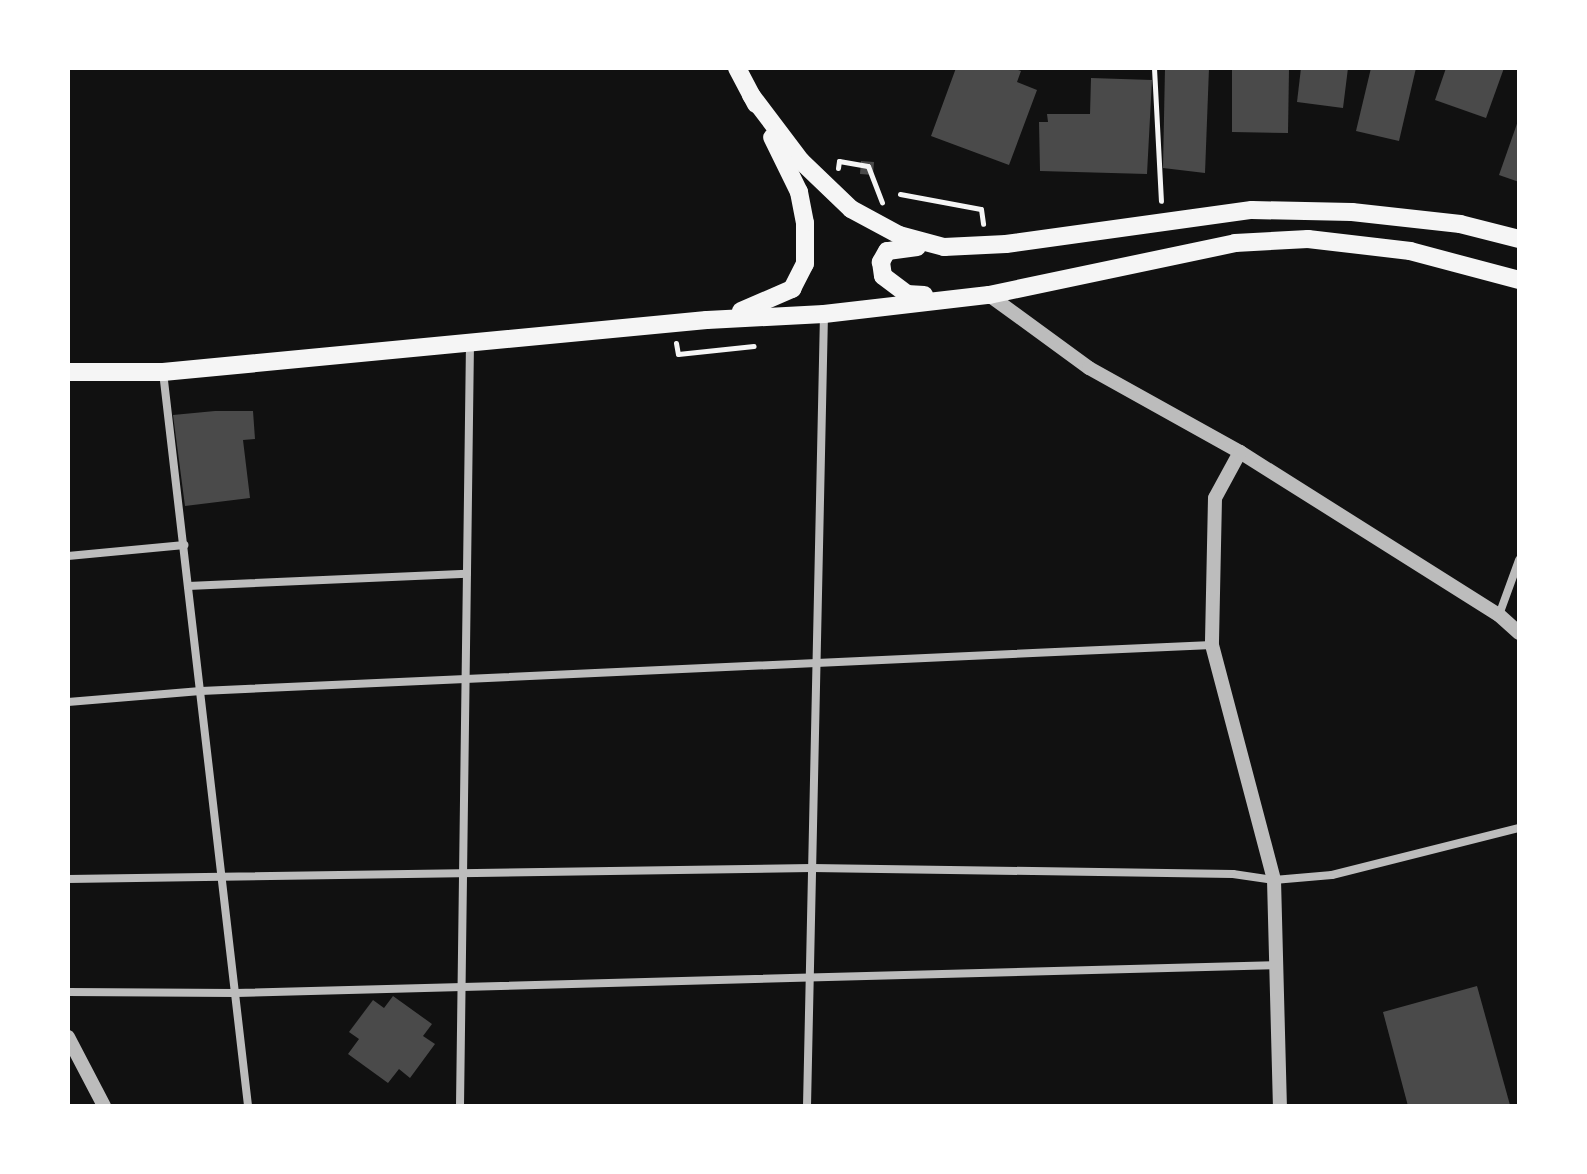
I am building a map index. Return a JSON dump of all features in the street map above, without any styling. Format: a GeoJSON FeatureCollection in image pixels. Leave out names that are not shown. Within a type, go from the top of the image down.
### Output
{"type":"FeatureCollection","features":[{"type":"Feature","properties":{"kind":"main road"},"geometry":{"type":"LineString","coordinates":[[707,320],[779,298],[792,289],[805,264],[805,223],[799,192],[737,68]]}},
{"type":"Feature","properties":{"kind":"main road"},"geometry":{"type":"LineString","coordinates":[[751,95],[801,161],[873,224],[944,247]]}},
{"type":"Feature","properties":{"kind":"main road"},"geometry":{"type":"LineString","coordinates":[[947,297],[907,294],[894,288],[883,276],[881,262],[887,251],[898,246],[986,245],[1252,210],[1352,212],[1460,224],[1519,239]]}},
{"type":"Feature","properties":{"kind":"main road"},"geometry":{"type":"LineString","coordinates":[[68,372],[163,372],[707,320],[824,314],[947,297],[989,295],[1235,243],[1308,239],[1410,251],[1519,280]]}},
{"type":"Feature","properties":{"kind":"street"},"geometry":{"type":"LineString","coordinates":[[989,295],[1089,368],[1240,452],[1499,615],[1519,633]]}},
{"type":"Feature","properties":{"kind":"street"},"geometry":{"type":"LineString","coordinates":[[807,1106],[824,314]]}},
{"type":"Feature","properties":{"kind":"street"},"geometry":{"type":"LineString","coordinates":[[460,1106],[470,344]]}},
{"type":"Feature","properties":{"kind":"street"},"geometry":{"type":"LineString","coordinates":[[163,372],[248,1106]]}},
{"type":"Feature","properties":{"kind":"street"},"geometry":{"type":"LineString","coordinates":[[1240,452],[1215,498],[1212,645],[1274,880],[1280,1106]]}},
{"type":"Feature","properties":{"kind":"street"},"geometry":{"type":"LineString","coordinates":[[68,556],[184,545]]}},
{"type":"Feature","properties":{"kind":"street"},"geometry":{"type":"LineString","coordinates":[[1499,615],[1519,560]]}},
{"type":"Feature","properties":{"kind":"street"},"geometry":{"type":"LineString","coordinates":[[188,586],[467,574]]}},
{"type":"Feature","properties":{"kind":"street"},"geometry":{"type":"LineString","coordinates":[[68,702],[201,691],[1212,645]]}},
{"type":"Feature","properties":{"kind":"street"},"geometry":{"type":"LineString","coordinates":[[68,879],[812,868],[1233,874],[1274,880],[1332,875],[1519,828]]}},
{"type":"Feature","properties":{"kind":"street"},"geometry":{"type":"LineString","coordinates":[[68,992],[236,993],[1278,965]]}},
{"type":"Feature","properties":{"kind":"street"},"geometry":{"type":"LineString","coordinates":[[68,1037],[104,1106]]}},
{"type":"Feature","properties":{"kind":"path"},"geometry":{"type":"LineString","coordinates":[[1154,68],[1162,222]]}},
{"type":"Feature","properties":{"kind":"path"},"geometry":{"type":"LineString","coordinates":[[833,192],[839,161],[868,166],[883,205]]}},
{"type":"Feature","properties":{"kind":"path"},"geometry":{"type":"LineString","coordinates":[[900,194],[981,209],[986,245]]}},
{"type":"Feature","properties":{"kind":"path"},"geometry":{"type":"LineString","coordinates":[[700,352],[754,346]]}},
{"type":"Feature","properties":{"kind":"building"},"geometry":{"type":"Polygon","coordinates":[[[956,68],[1013,68],[1021,71],[1017,82],[1037,90],[1009,165],[931,136],[956,68]]]}},
{"type":"Feature","properties":{"kind":"building"},"geometry":{"type":"Polygon","coordinates":[[[1165,68],[1209,68],[1205,173],[1163,168],[1165,68]]]}},
{"type":"Feature","properties":{"kind":"building"},"geometry":{"type":"Polygon","coordinates":[[[1232,68],[1289,68],[1288,133],[1232,132],[1232,68]]]}},
{"type":"Feature","properties":{"kind":"building"},"geometry":{"type":"Polygon","coordinates":[[[1301,68],[1348,68],[1343,108],[1297,102],[1301,68]]]}},
{"type":"Feature","properties":{"kind":"building"},"geometry":{"type":"Polygon","coordinates":[[[1371,68],[1416,68],[1399,141],[1356,131],[1371,68]]]}},
{"type":"Feature","properties":{"kind":"building"},"geometry":{"type":"Polygon","coordinates":[[[1446,68],[1504,68],[1486,118],[1435,100],[1446,68]]]}},
{"type":"Feature","properties":{"kind":"building"},"geometry":{"type":"Polygon","coordinates":[[[1091,78],[1152,80],[1147,174],[1040,171],[1039,122],[1048,122],[1047,114],[1090,114],[1091,78]]]}},
{"type":"Feature","properties":{"kind":"building"},"geometry":{"type":"Polygon","coordinates":[[[1519,118],[1519,182],[1499,175],[1519,118]]]}},
{"type":"Feature","properties":{"kind":"building"},"geometry":{"type":"Polygon","coordinates":[[[861,161],[874,162],[873,175],[860,174],[861,161]]]}},
{"type":"Feature","properties":{"kind":"building"},"geometry":{"type":"Polygon","coordinates":[[[253,411],[255,439],[243,440],[250,498],[185,506],[173,415],[253,411]]]}},
{"type":"Feature","properties":{"kind":"building"},"geometry":{"type":"Polygon","coordinates":[[[1477,986],[1510,1105],[1408,1106],[1383,1012],[1477,986]]]}},
{"type":"Feature","properties":{"kind":"building"},"geometry":{"type":"Polygon","coordinates":[[[393,996],[432,1024],[423,1036],[435,1044],[410,1078],[399,1069],[388,1083],[348,1054],[359,1039],[349,1032],[373,1000],[384,1008],[393,996]]]}}]}
